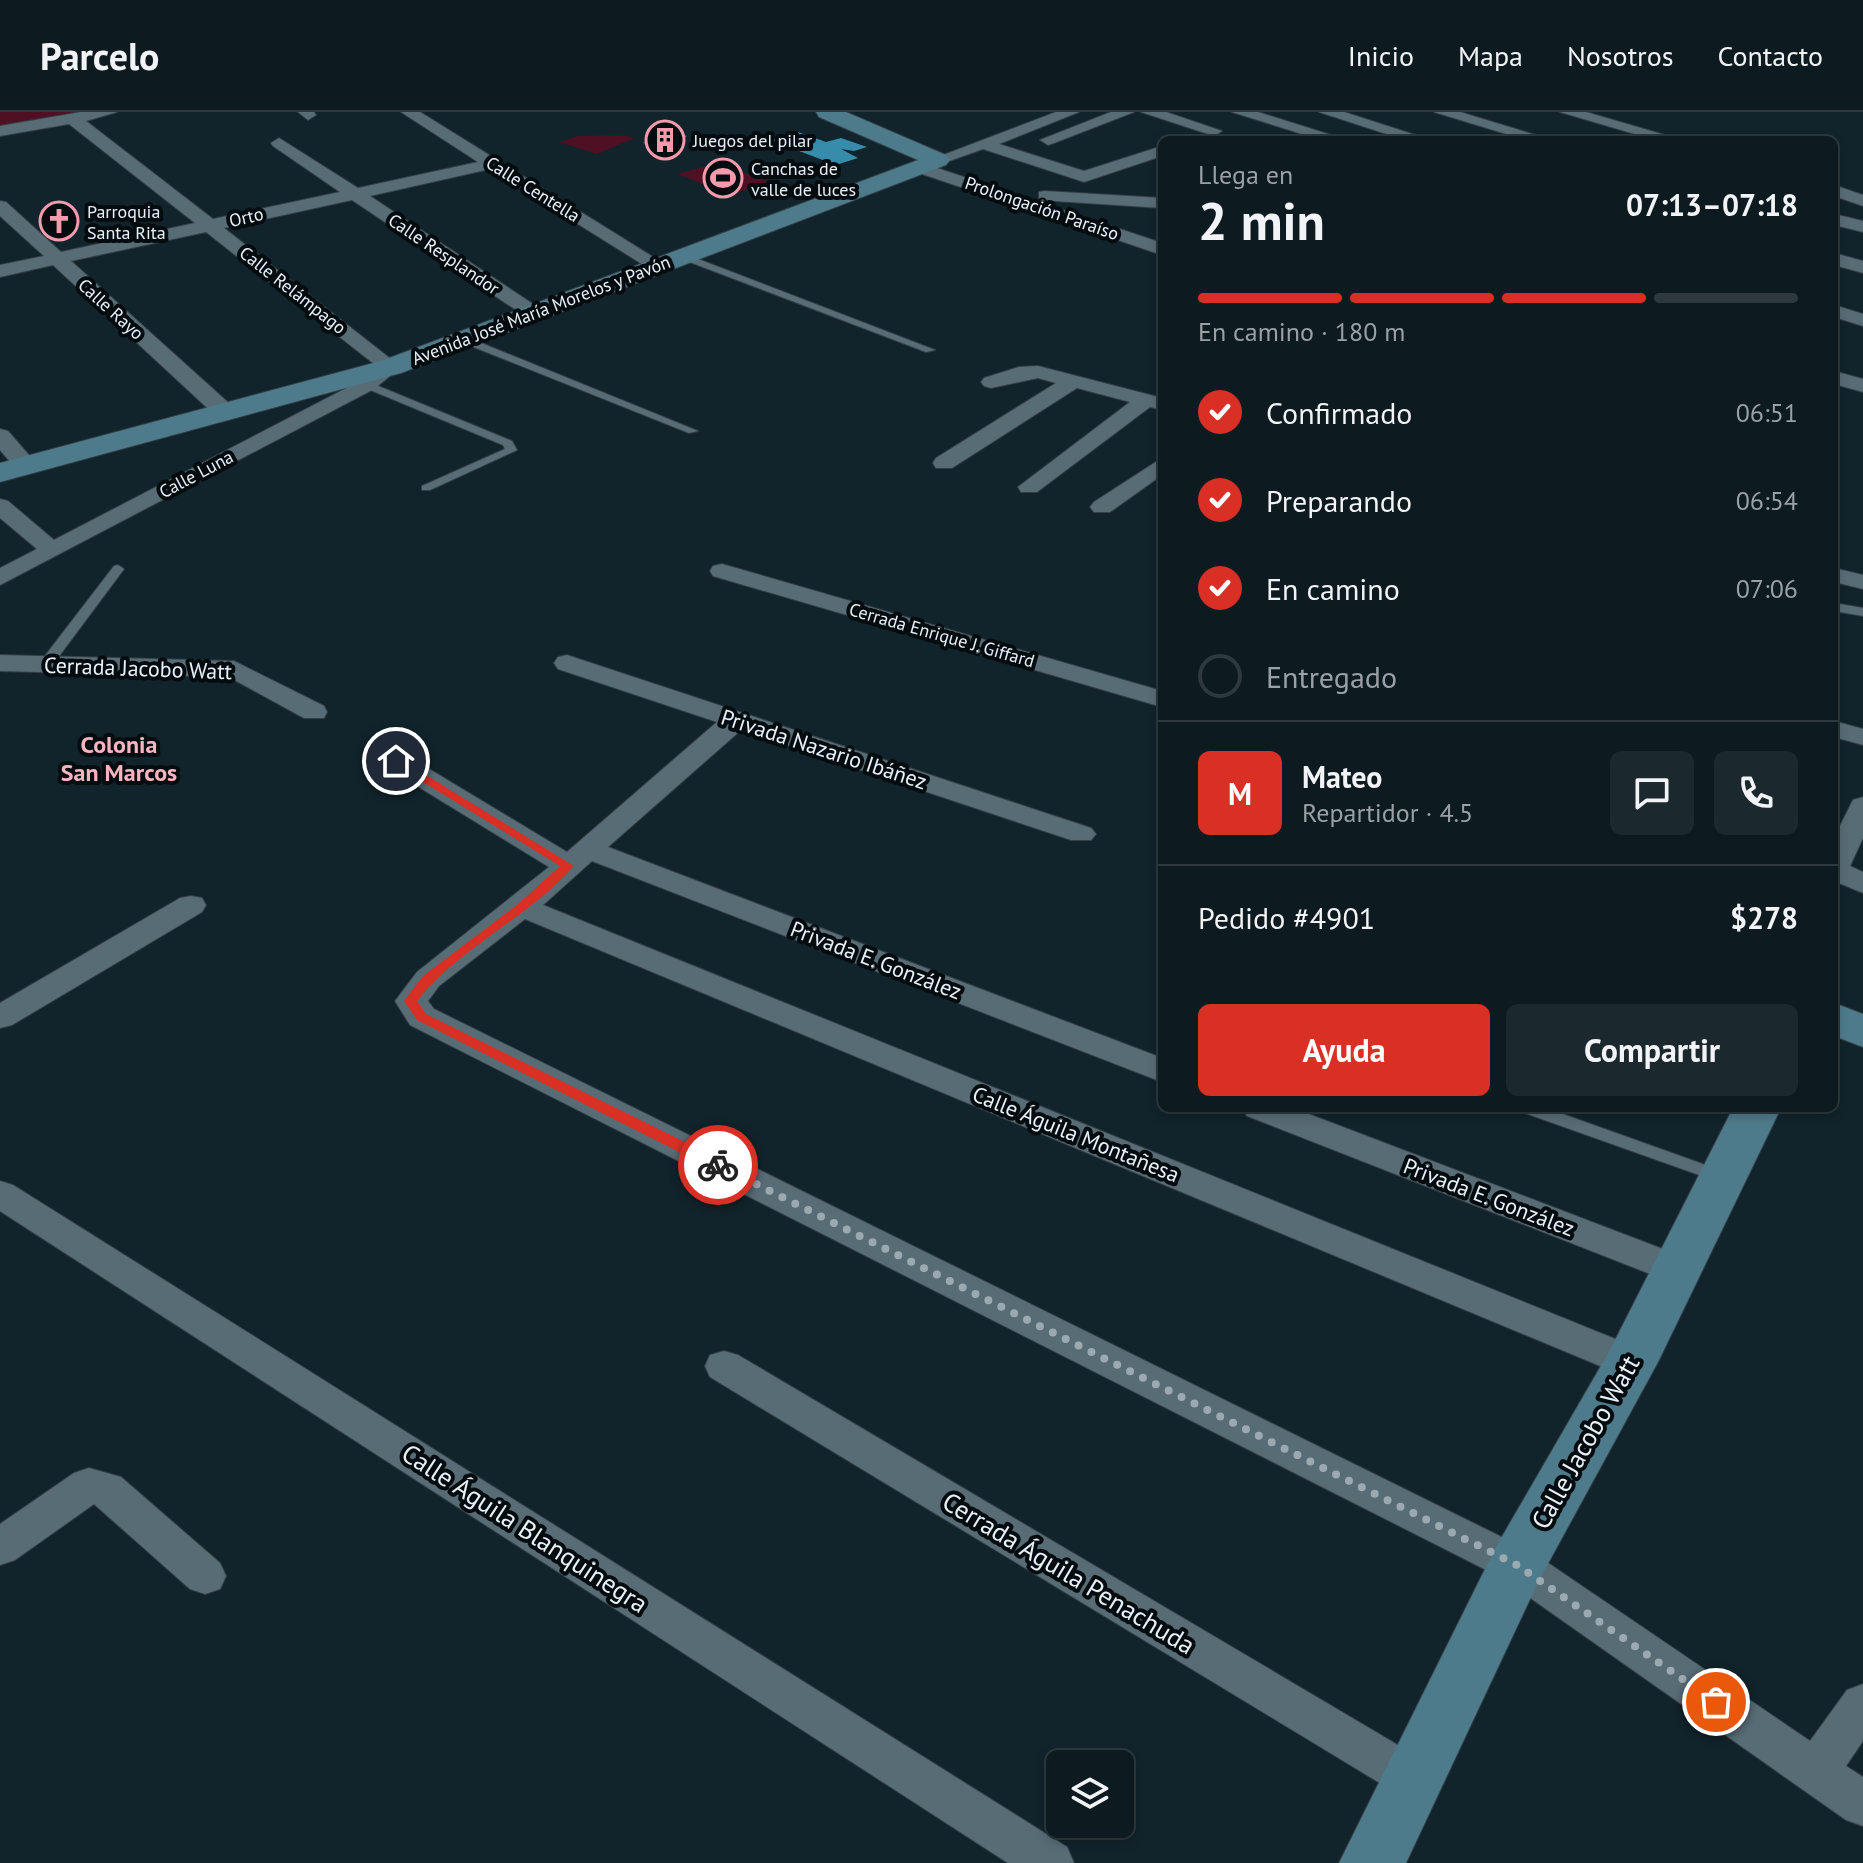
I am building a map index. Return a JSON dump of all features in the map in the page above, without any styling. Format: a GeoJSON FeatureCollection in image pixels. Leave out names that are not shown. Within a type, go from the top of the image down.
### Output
{"type":"FeatureCollection","features":[{"type":"Feature","properties":{"kind":"street"},"geometry":{"type":"LineString","coordinates":[[0,131],[109,112]]}},
{"type":"Feature","properties":{"kind":"street","name":"Calle Centella"},"geometry":{"type":"LineString","coordinates":[[409,112],[657,265]]}},
{"type":"Feature","properties":{"kind":"street"},"geometry":{"type":"LineString","coordinates":[[827,112],[930,164]]}},
{"type":"Feature","properties":{"kind":"street","name":"Avenida José María Morelos y Pavón"},"geometry":{"type":"LineString","coordinates":[[13,469],[224,411],[379,376],[657,265],[1071,112]]}},
{"type":"Feature","properties":{"kind":"street"},"geometry":{"type":"LineString","coordinates":[[1011,153],[1126,112]]}},
{"type":"Feature","properties":{"kind":"street"},"geometry":{"type":"LineString","coordinates":[[1149,112],[1214,131],[1203,136]]}},
{"type":"Feature","properties":{"kind":"street"},"geometry":{"type":"LineString","coordinates":[[1240,112],[1325,136]]}},
{"type":"Feature","properties":{"kind":"street"},"geometry":{"type":"LineString","coordinates":[[1327,112],[1409,136]]}},
{"type":"Feature","properties":{"kind":"street"},"geometry":{"type":"LineString","coordinates":[[1442,112],[1529,136]]}},
{"type":"Feature","properties":{"kind":"street"},"geometry":{"type":"LineString","coordinates":[[1568,112],[1659,136]]}},
{"type":"Feature","properties":{"kind":"street","name":"Calle Relámpago"},"geometry":{"type":"LineString","coordinates":[[72,118],[211,225],[379,376]]}},
{"type":"Feature","properties":{"kind":"street"},"geometry":{"type":"LineString","coordinates":[[1095,123],[1122,131]]}},
{"type":"Feature","properties":{"kind":"street"},"geometry":{"type":"LineString","coordinates":[[1054,138],[1130,161]]}},
{"type":"Feature","properties":{"kind":"street","name":"Calle Resplandor"},"geometry":{"type":"LineString","coordinates":[[279,143],[535,314]]}},
{"type":"Feature","properties":{"kind":"street"},"geometry":{"type":"LineString","coordinates":[[983,144],[1084,177],[1158,152]]}},
{"type":"Feature","properties":{"kind":"street","name":"Orto"},"geometry":{"type":"LineString","coordinates":[[0,271],[492,164]]}},
{"type":"Feature","properties":{"kind":"street","name":"Prolongación Paraíso"},"geometry":{"type":"LineString","coordinates":[[930,164],[1006,195],[1158,248]]}},
{"type":"Feature","properties":{"kind":"street"},"geometry":{"type":"LineString","coordinates":[[1838,192],[1863,201]]}},
{"type":"Feature","properties":{"kind":"street"},"geometry":{"type":"LineString","coordinates":[[1006,195],[1158,203]]}},
{"type":"Feature","properties":{"kind":"street","name":"Calle Rayo"},"geometry":{"type":"LineString","coordinates":[[0,206],[224,411]]}},
{"type":"Feature","properties":{"kind":"street"},"geometry":{"type":"LineString","coordinates":[[1838,220],[1863,227]]}},
{"type":"Feature","properties":{"kind":"street"},"geometry":{"type":"LineString","coordinates":[[1838,260],[1863,267]]}},
{"type":"Feature","properties":{"kind":"street"},"geometry":{"type":"LineString","coordinates":[[1838,312],[1863,320]]}},
{"type":"Feature","properties":{"kind":"street"},"geometry":{"type":"LineString","coordinates":[[991,382],[1019,373],[1038,372],[1154,402]]}},
{"type":"Feature","properties":{"kind":"street","name":"Calle Luna"},"geometry":{"type":"LineString","coordinates":[[0,578],[379,376]]}},
{"type":"Feature","properties":{"kind":"street"},"geometry":{"type":"LineString","coordinates":[[1838,378],[1860,383]]}},
{"type":"Feature","properties":{"kind":"street"},"geometry":{"type":"LineString","coordinates":[[944,463],[1074,381]]}},
{"type":"Feature","properties":{"kind":"street"},"geometry":{"type":"LineString","coordinates":[[1029,487],[1154,402]]}},
{"type":"Feature","properties":{"kind":"street"},"geometry":{"type":"LineString","coordinates":[[0,436],[13,469]]}},
{"type":"Feature","properties":{"kind":"street"},"geometry":{"type":"LineString","coordinates":[[1102,507],[1158,468]]}},
{"type":"Feature","properties":{"kind":"street"},"geometry":{"type":"LineString","coordinates":[[0,506],[52,550]]}},
{"type":"Feature","properties":{"kind":"street","name":"Cerrada Enrique J. Giffard"},"geometry":{"type":"LineString","coordinates":[[722,571],[1158,698]]}},
{"type":"Feature","properties":{"kind":"street"},"geometry":{"type":"LineString","coordinates":[[1838,576],[1863,582]]}},
{"type":"Feature","properties":{"kind":"street","name":"Cerrada Jacobo Watt"},"geometry":{"type":"LineString","coordinates":[[0,663],[234,669],[314,712]]}},
{"type":"Feature","properties":{"kind":"street","name":"Privada Nazario Ibáñez"},"geometry":{"type":"LineString","coordinates":[[567,663],[1081,834]]}},
{"type":"Feature","properties":{"kind":"street"},"geometry":{"type":"LineString","coordinates":[[736,720],[522,907],[428,979],[411,1001],[422,1017],[1517,1565],[1863,1804]]}},
{"type":"Feature","properties":{"kind":"street"},"geometry":{"type":"LineString","coordinates":[[1838,730],[1863,737]]}},
{"type":"Feature","properties":{"kind":"street","name":"Privada E. González"},"geometry":{"type":"LineString","coordinates":[[396,761],[578,858],[1158,1070]]}},
{"type":"Feature","properties":{"kind":"street"},"geometry":{"type":"LineString","coordinates":[[1838,861],[1863,806]]}},
{"type":"Feature","properties":{"kind":"street"},"geometry":{"type":"LineString","coordinates":[[1838,872],[1863,884]]}},
{"type":"Feature","properties":{"kind":"street"},"geometry":{"type":"LineString","coordinates":[[0,1017],[191,905]]}},
{"type":"Feature","properties":{"kind":"street","name":"Calle Águila Montañesa"},"geometry":{"type":"LineString","coordinates":[[522,907],[1631,1362]]}},
{"type":"Feature","properties":{"kind":"street"},"geometry":{"type":"LineString","coordinates":[[1838,1020],[1863,1032]]}},
{"type":"Feature","properties":{"kind":"street","name":"Privada E. González"},"geometry":{"type":"LineString","coordinates":[[1269,1112],[1676,1269]]}},
{"type":"Feature","properties":{"kind":"street","name":"Calle Jacobo Watt"},"geometry":{"type":"LineString","coordinates":[[1372,1863],[1517,1565],[1631,1362],[1755,1112]]}},
{"type":"Feature","properties":{"kind":"street","name":"Calle Águila Blanquinegra"},"geometry":{"type":"LineString","coordinates":[[0,1194],[1050,1863]]}},
{"type":"Feature","properties":{"kind":"street","name":"Cerrada Águila Penachuda"},"geometry":{"type":"LineString","coordinates":[[724,1366],[1414,1779]]}},
{"type":"Feature","properties":{"kind":"street"},"geometry":{"type":"LineString","coordinates":[[0,1547],[89,1485],[106,1489],[205,1576]]}},
{"type":"Feature","properties":{"kind":"street"},"geometry":{"type":"LineString","coordinates":[[1816,1770],[1863,1704]]}},
{"type":"Feature","properties":{"kind":"lane"},"geometry":{"type":"LineString","coordinates":[[682,256],[930,350]]}},
{"type":"Feature","properties":{"kind":"lane"},"geometry":{"type":"LineString","coordinates":[[465,340],[693,431]]}},
{"type":"Feature","properties":{"kind":"lane"},"geometry":{"type":"LineString","coordinates":[[379,376],[508,443],[511,450],[426,488]]}},
{"type":"Feature","properties":{"kind":"lane"},"geometry":{"type":"LineString","coordinates":[[46,664],[118,569]]}},
{"type":"Feature","properties":{"kind":"lane"},"geometry":{"type":"LineString","coordinates":[[1838,608],[1863,612]]}},
{"type":"Feature","properties":{"kind":"lane"},"geometry":{"type":"LineString","coordinates":[[1539,1112],[1723,1177]]}},
{"type":"Feature","properties":{"kind":"shaded area"},"geometry":{"type":"Polygon","coordinates":[[[0,112],[96,112],[0,129],[0,112]]]}},
{"type":"Feature","properties":{"kind":"shaded area"},"geometry":{"type":"Polygon","coordinates":[[[621,135],[635,138],[597,154],[560,142],[578,136],[621,135]]]}},
{"type":"Feature","properties":{"kind":"shaded area","name":"Canchas de valle de luces"},"geometry":{"type":"Polygon","coordinates":[[[717,163],[770,182],[729,195],[678,174],[717,163]]]}},
{"type":"Feature","properties":{"kind":"building","name":"Juegos del pilar"},"geometry":{"type":"Polygon","coordinates":[[[671,132],[687,136],[663,147],[643,143],[671,132]]]}},
{"type":"Feature","properties":{"kind":"building"},"geometry":{"type":"Polygon","coordinates":[[[798,132],[826,142],[841,138],[867,147],[854,151],[841,149],[858,158],[836,165],[770,140],[798,132]]]}},
{"type":"Feature","properties":{"kind":"way so far"},"geometry":{"type":"LineString","coordinates":[[718,1165],[1517,1565],[1716,1702]]}},
{"type":"Feature","properties":{"kind":"place","name":"Juegos del pilar"},"geometry":{"type":"Point","coordinates":[665,140]}},
{"type":"Feature","properties":{"kind":"place","name":"Canchas de valle de luces"},"geometry":{"type":"Point","coordinates":[723,178]}},
{"type":"Feature","properties":{"kind":"place","name":"Parroquia Santa Rita"},"geometry":{"type":"Point","coordinates":[59,221]}},
{"type":"Feature","properties":{"kind":"district","name":"Colonia San Marcos"},"geometry":{"type":"Point","coordinates":[119,758]}},
{"type":"Feature","properties":{"kind":"route"},"geometry":{"type":"LineString","coordinates":[[396,761],[568,866],[522,907],[428,979],[411,1001],[422,1017],[718,1165]]}}]}
